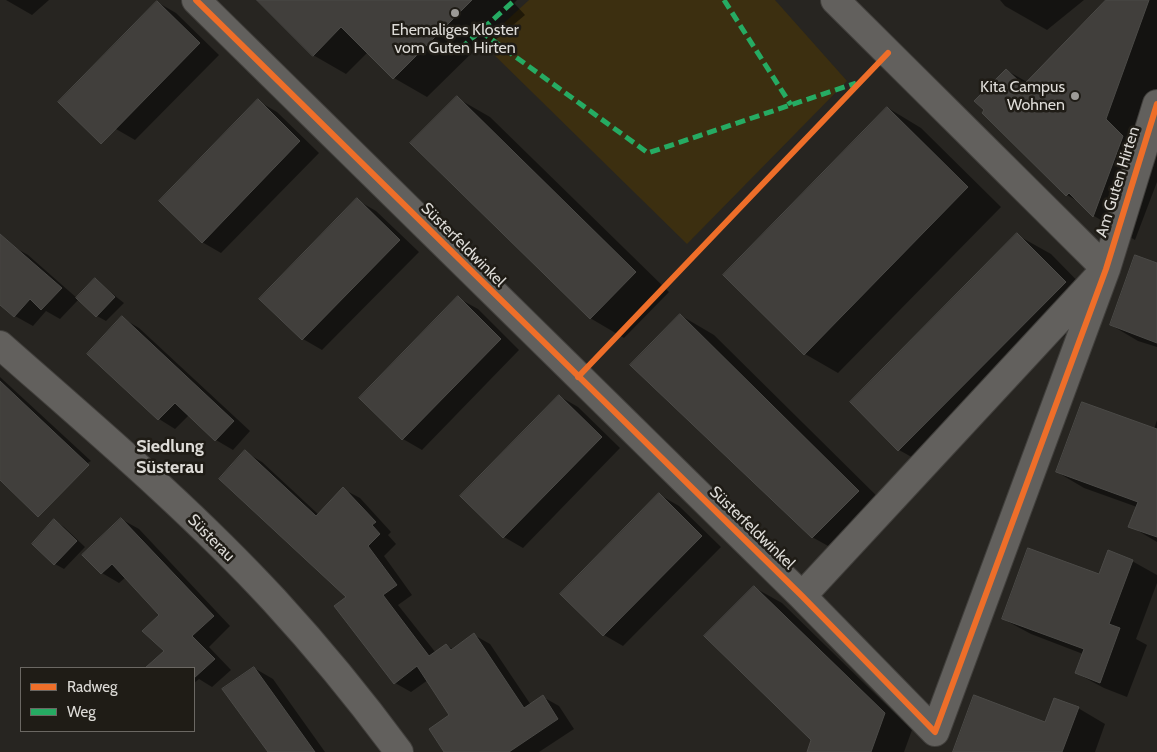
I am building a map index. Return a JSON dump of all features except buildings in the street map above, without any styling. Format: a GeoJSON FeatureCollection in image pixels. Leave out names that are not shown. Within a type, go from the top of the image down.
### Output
{"type":"FeatureCollection","features":[{"type":"Feature","properties":{"kind":"street","name":"Süsterfeldwinkel"},"geometry":{"type":"LineString","coordinates":[[196,0],[802,596],[935,732],[1106,269]]}},
{"type":"Feature","properties":{"kind":"street","name":"Am Guten Hirten"},"geometry":{"type":"LineString","coordinates":[[835,0],[1106,269],[1157,104]]}},
{"type":"Feature","properties":{"kind":"street"},"geometry":{"type":"LineString","coordinates":[[802,596],[1106,269]]}},
{"type":"Feature","properties":{"kind":"street","name":"Süsterau"},"geometry":{"type":"LineString","coordinates":[[0,345],[154,482],[273,599],[332,666],[399,752]]}},
{"type":"Feature","properties":{"kind":"shaded area"},"geometry":{"type":"Polygon","coordinates":[[[529,0],[775,0],[847,81],[687,244],[482,43],[529,0]]]}},
{"type":"Feature","properties":{"kind":"marked path"},"geometry":{"type":"LineString","coordinates":[[460,49],[515,0]]}},
{"type":"Feature","properties":{"kind":"marked path"},"geometry":{"type":"LineString","coordinates":[[724,0],[791,105]]}},
{"type":"Feature","properties":{"kind":"marked path"},"geometry":{"type":"LineString","coordinates":[[480,31],[648,153],[856,83]]}},
{"type":"Feature","properties":{"kind":"cycle path"},"geometry":{"type":"LineString","coordinates":[[196,0],[802,596],[935,732],[1106,269],[1157,104]]}},
{"type":"Feature","properties":{"kind":"cycle path"},"geometry":{"type":"LineString","coordinates":[[578,377],[888,53]]}},
{"type":"Feature","properties":{"kind":"place","name":"Ehemaliges Kloster vom Guten Hirten"},"geometry":{"type":"Point","coordinates":[455,13]}},
{"type":"Feature","properties":{"kind":"place","name":"Kita Campus Wohnen"},"geometry":{"type":"Point","coordinates":[1075,96]}},
{"type":"Feature","properties":{"kind":"district","name":"Siedlung Süsterau"},"geometry":{"type":"Point","coordinates":[170,457]}}]}
